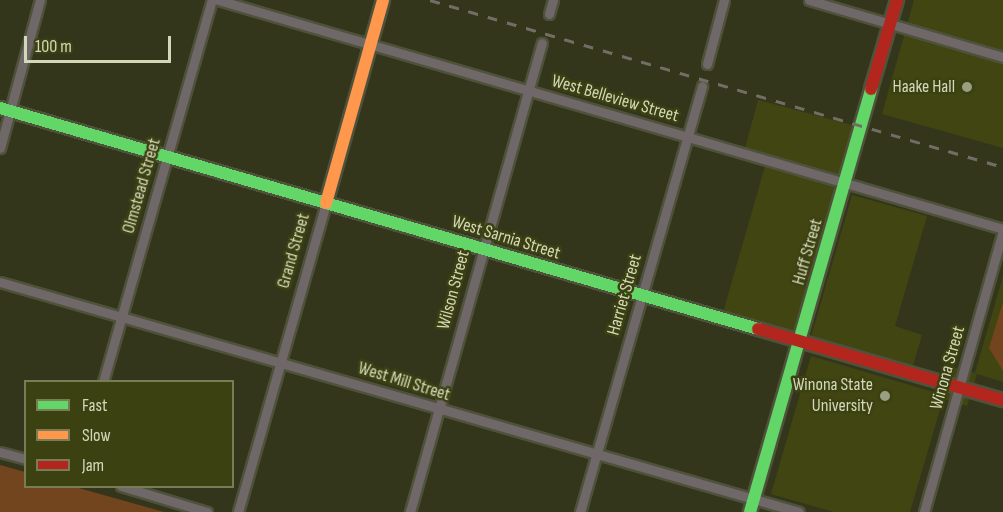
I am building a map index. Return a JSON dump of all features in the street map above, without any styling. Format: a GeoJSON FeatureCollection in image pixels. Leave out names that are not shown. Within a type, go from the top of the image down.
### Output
{"type":"FeatureCollection","features":[{"type":"Feature","properties":{"kind":"street"},"geometry":{"type":"LineString","coordinates":[[0,148],[5,109],[40,0]]}},
{"type":"Feature","properties":{"kind":"street","name":"Olmstead Street"},"geometry":{"type":"LineString","coordinates":[[103,380],[212,0]]}},
{"type":"Feature","properties":{"kind":"street","name":"West Belleview Street"},"geometry":{"type":"LineString","coordinates":[[218,0],[528,92],[847,182],[1003,230]]}},
{"type":"Feature","properties":{"kind":"street","name":"Grand Street"},"geometry":{"type":"LineString","coordinates":[[238,512],[383,0]]}},
{"type":"Feature","properties":{"kind":"street"},"geometry":{"type":"LineString","coordinates":[[549,14],[553,0]]}},
{"type":"Feature","properties":{"kind":"street"},"geometry":{"type":"LineString","coordinates":[[707,64],[724,0]]}},
{"type":"Feature","properties":{"kind":"street"},"geometry":{"type":"LineString","coordinates":[[809,0],[1003,57]]}},
{"type":"Feature","properties":{"kind":"street","name":"Huff Street"},"geometry":{"type":"LineString","coordinates":[[750,512],[847,182],[897,0]]}},
{"type":"Feature","properties":{"kind":"street","name":"Wilson Street"},"geometry":{"type":"LineString","coordinates":[[410,512],[482,250],[542,44]]}},
{"type":"Feature","properties":{"kind":"street","name":"Harriet Street"},"geometry":{"type":"LineString","coordinates":[[580,512],[702,86]]}},
{"type":"Feature","properties":{"kind":"street","name":"West Sarnia Street"},"geometry":{"type":"LineString","coordinates":[[5,109],[642,297],[1003,400]]}},
{"type":"Feature","properties":{"kind":"street","name":"Winona Street"},"geometry":{"type":"LineString","coordinates":[[924,512],[1003,230]]}},
{"type":"Feature","properties":{"kind":"street","name":"West Mill Street"},"geometry":{"type":"LineString","coordinates":[[0,282],[799,512]]}},
{"type":"Feature","properties":{"kind":"street"},"geometry":{"type":"LineString","coordinates":[[0,452],[24,458]]}},
{"type":"Feature","properties":{"kind":"street"},"geometry":{"type":"LineString","coordinates":[[128,488],[207,512]]}},
{"type":"Feature","properties":{"kind":"shaded area"},"geometry":{"type":"Polygon","coordinates":[[[914,0],[1003,0],[1003,148],[882,114],[914,0]]]}},
{"type":"Feature","properties":{"kind":"shaded area"},"geometry":{"type":"Polygon","coordinates":[[[758,100],[853,125],[839,175],[745,149],[758,100]]]}},
{"type":"Feature","properties":{"kind":"shaded area"},"geometry":{"type":"Polygon","coordinates":[[[765,166],[837,187],[795,332],[723,311],[765,166]]]}},
{"type":"Feature","properties":{"kind":"shaded area"},"geometry":{"type":"Polygon","coordinates":[[[852,195],[927,216],[895,326],[922,335],[912,369],[810,340],[852,195]]]}},
{"type":"Feature","properties":{"kind":"shaded area","name":"Winona State University"},"geometry":{"type":"Polygon","coordinates":[[[1003,276],[1003,382],[977,374],[967,406],[943,399],[910,512],[834,512],[771,494],[811,356],[940,394],[948,366],[975,373],[1003,276]]]}},
{"type":"Feature","properties":{"kind":"shaded area"},"geometry":{"type":"Polygon","coordinates":[[[1003,302],[1003,371],[989,348],[1003,302]]]}},
{"type":"Feature","properties":{"kind":"shaded area"},"geometry":{"type":"Polygon","coordinates":[[[0,465],[24,472],[24,488],[79,488],[164,512],[0,512],[0,465]]]}},
{"type":"Feature","properties":{"kind":"railway"},"geometry":{"type":"LineString","coordinates":[[430,0],[1003,167]]}},
{"type":"Feature","properties":{"kind":"traffic: fast"},"geometry":{"type":"LineString","coordinates":[[750,512],[871,89]]}},
{"type":"Feature","properties":{"kind":"traffic: fast"},"geometry":{"type":"LineString","coordinates":[[0,108],[758,329]]}},
{"type":"Feature","properties":{"kind":"traffic: slow"},"geometry":{"type":"LineString","coordinates":[[326,203],[383,0]]}},
{"type":"Feature","properties":{"kind":"traffic: jam"},"geometry":{"type":"LineString","coordinates":[[871,89],[897,0]]}},
{"type":"Feature","properties":{"kind":"traffic: jam"},"geometry":{"type":"LineString","coordinates":[[758,329],[1003,400]]}},
{"type":"Feature","properties":{"kind":"place","name":"Haake Hall"},"geometry":{"type":"Point","coordinates":[967,87]}},
{"type":"Feature","properties":{"kind":"place","name":"Winona State University"},"geometry":{"type":"Point","coordinates":[885,396]}}]}
